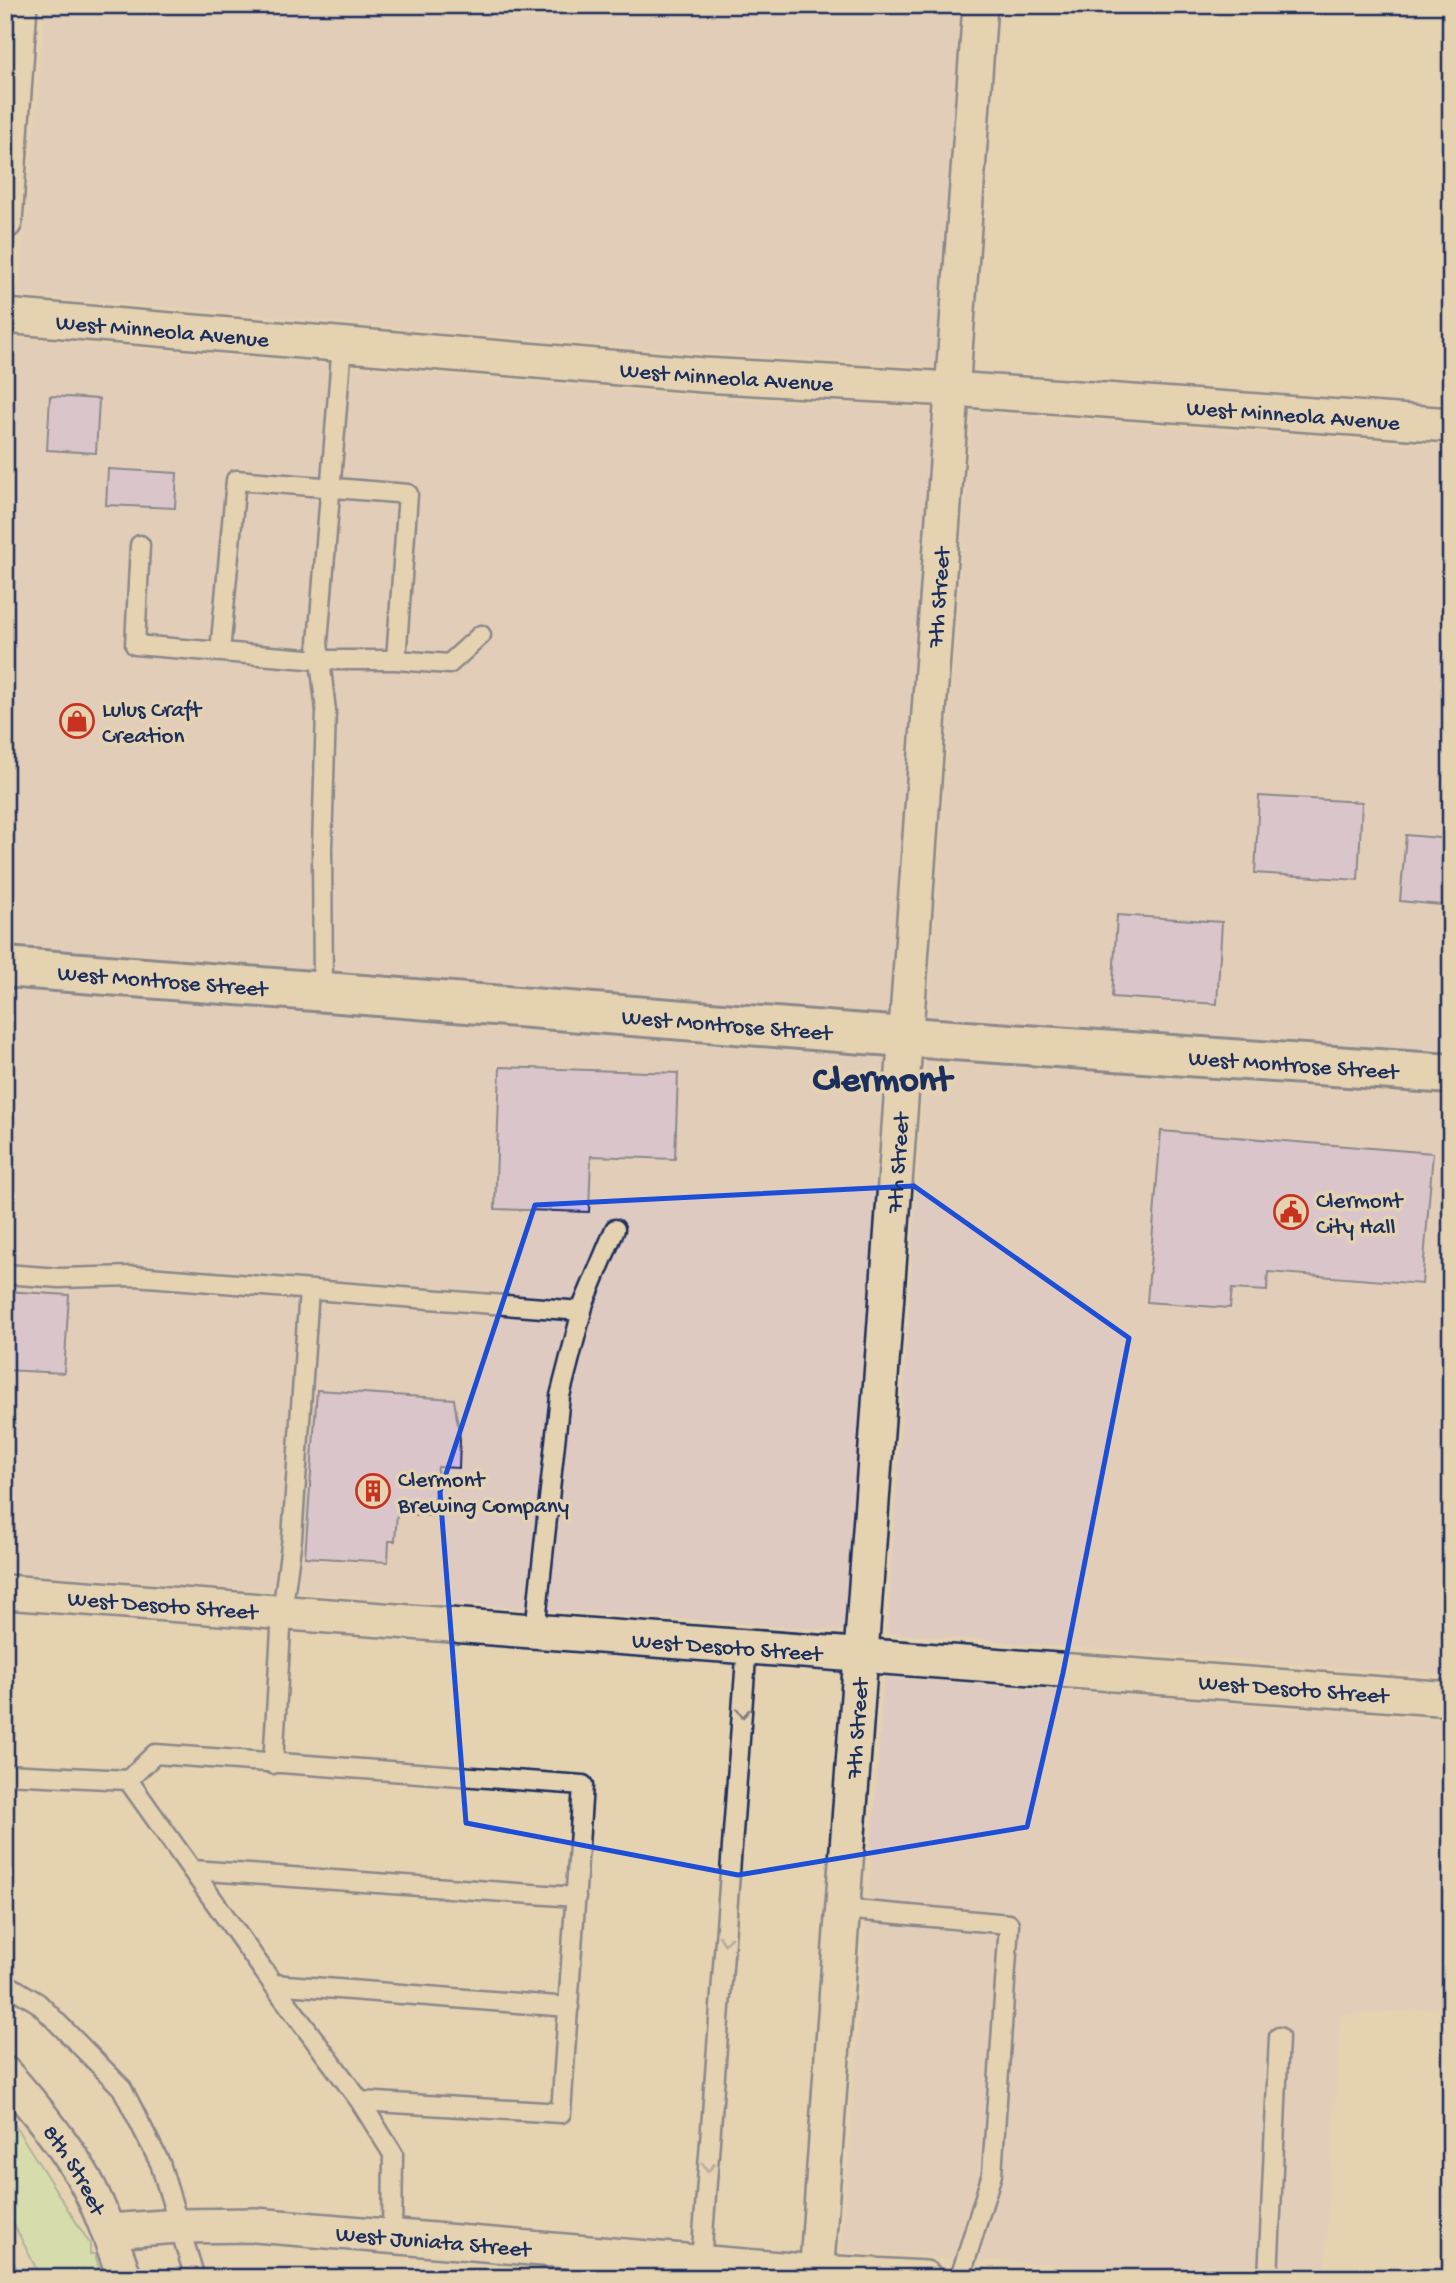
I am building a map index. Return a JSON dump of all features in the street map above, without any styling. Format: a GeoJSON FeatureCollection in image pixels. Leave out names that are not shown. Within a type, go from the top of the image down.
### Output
{"type":"FeatureCollection","features":[{"type":"Feature","properties":{"kind":"street"},"geometry":{"type":"LineString","coordinates":[[5,222],[20,5]]}},
{"type":"Feature","properties":{"kind":"street","name":"7th Street"},"geometry":{"type":"LineString","coordinates":[[817,2275],[980,5]]}},
{"type":"Feature","properties":{"kind":"street","name":"West Minneola Avenue"},"geometry":{"type":"LineString","coordinates":[[5,316],[703,375],[952,389],[1451,425]]}},
{"type":"Feature","properties":{"kind":"street","name":"West Montrose Street"},"geometry":{"type":"LineString","coordinates":[[5,967],[906,1037],[1451,1074]]}},
{"type":"Feature","properties":{"kind":"street","name":"West Desoto Street"},"geometry":{"type":"LineString","coordinates":[[5,1592],[861,1653],[1451,1699]]}},
{"type":"Feature","properties":{"kind":"street","name":"8th Street"},"geometry":{"type":"LineString","coordinates":[[5,2074],[41,2113],[82,2175],[108,2231],[125,2278]]}},
{"type":"Feature","properties":{"kind":"street","name":"West Juniata Street"},"geometry":{"type":"LineString","coordinates":[[108,2231],[179,2226],[255,2225],[701,2262],[817,2275],[925,2278]]}},
{"type":"Feature","properties":{"kind":"lane"},"geometry":{"type":"LineString","coordinates":[[323,991],[322,848],[326,711],[318,643],[342,344]]}},
{"type":"Feature","properties":{"kind":"lane"},"geometry":{"type":"LineString","coordinates":[[220,652],[236,480],[408,494],[396,660]]}},
{"type":"Feature","properties":{"kind":"lane"},"geometry":{"type":"LineString","coordinates":[[141,545],[135,645],[320,660],[396,660],[449,664],[481,635]]}},
{"type":"Feature","properties":{"kind":"lane"},"geometry":{"type":"LineString","coordinates":[[535,1630],[559,1396],[582,1311],[615,1229]]}},
{"type":"Feature","properties":{"kind":"lane"},"geometry":{"type":"LineString","coordinates":[[5,1274],[59,1278],[135,1276],[582,1311]]}},
{"type":"Feature","properties":{"kind":"lane"},"geometry":{"type":"LineString","coordinates":[[273,1764],[282,1613],[292,1538],[309,1290]]}},
{"type":"Feature","properties":{"kind":"lane"},"geometry":{"type":"LineString","coordinates":[[701,2262],[747,1645]]}},
{"type":"Feature","properties":{"kind":"lane"},"geometry":{"type":"LineString","coordinates":[[5,1774],[128,1780],[155,1754],[583,1784],[561,2113],[360,2102]]}},
{"type":"Feature","properties":{"kind":"lane"},"geometry":{"type":"LineString","coordinates":[[128,1780],[360,2102],[393,2154],[392,2237]]}},
{"type":"Feature","properties":{"kind":"lane"},"geometry":{"type":"LineString","coordinates":[[192,1870],[576,1897]]}},
{"type":"Feature","properties":{"kind":"lane"},"geometry":{"type":"LineString","coordinates":[[843,1909],[1009,1924],[992,2175],[960,2278]]}},
{"type":"Feature","properties":{"kind":"lane"},"geometry":{"type":"LineString","coordinates":[[5,1983],[38,2003],[122,2088],[160,2163],[195,2278]]}},
{"type":"Feature","properties":{"kind":"lane"},"geometry":{"type":"LineString","coordinates":[[273,1983],[569,2007]]}},
{"type":"Feature","properties":{"kind":"lane"},"geometry":{"type":"LineString","coordinates":[[1268,2278],[1279,2037]]}},
{"type":"Feature","properties":{"kind":"highlighted area"},"geometry":{"type":"Polygon","coordinates":[[[914,1186],[1129,1338],[1063,1673],[1027,1827],[738,1875],[466,1823],[440,1492],[535,1205],[914,1186]]]}},
{"type":"Feature","properties":{"kind":"shaded area"},"geometry":{"type":"Polygon","coordinates":[[[46,5],[963,5],[937,366],[705,353],[19,295],[46,5]]]}},
{"type":"Feature","properties":{"kind":"shaded area"},"geometry":{"type":"Polygon","coordinates":[[[16,338],[702,397],[933,409],[890,1014],[5,945],[5,479],[16,338]]]}},
{"type":"Feature","properties":{"kind":"shaded area"},"geometry":{"type":"Polygon","coordinates":[[[972,412],[1451,447],[1451,1053],[928,1017],[972,412]]]}},
{"type":"Feature","properties":{"kind":"shaded area"},"geometry":{"type":"Polygon","coordinates":[[[5,989],[887,1058],[848,1631],[5,1572],[5,989]]]}},
{"type":"Feature","properties":{"kind":"shaded area"},"geometry":{"type":"Polygon","coordinates":[[[925,1060],[1451,1097],[1451,1676],[887,1633],[925,1060]]]}},
{"type":"Feature","properties":{"kind":"shaded area"},"geometry":{"type":"Polygon","coordinates":[[[884,1677],[1451,1720],[1451,2007],[1340,2015],[1324,2278],[1254,2278],[842,2251],[884,1677]]]}},
{"type":"Feature","properties":{"kind":"green space"},"geometry":{"type":"Polygon","coordinates":[[[5,2110],[90,2244],[90,2254],[95,2254],[102,2278],[41,2278],[5,2207],[5,2110]]]}},
{"type":"Feature","properties":{"kind":"water"},"geometry":{"type":"Polygon","coordinates":[[[5,2245],[22,2278],[5,2278],[5,2245]]]}},
{"type":"Feature","properties":{"kind":"building"},"geometry":{"type":"Polygon","coordinates":[[[50,396],[99,399],[96,453],[47,450],[50,396]]]}},
{"type":"Feature","properties":{"kind":"building"},"geometry":{"type":"Polygon","coordinates":[[[108,469],[177,473],[175,508],[106,505],[108,469]]]}},
{"type":"Feature","properties":{"kind":"building"},"geometry":{"type":"Polygon","coordinates":[[[1259,796],[1362,802],[1358,880],[1255,873],[1259,796]]]}},
{"type":"Feature","properties":{"kind":"building"},"geometry":{"type":"Polygon","coordinates":[[[1406,835],[1451,839],[1451,906],[1400,901],[1406,835]]]}},
{"type":"Feature","properties":{"kind":"building"},"geometry":{"type":"Polygon","coordinates":[[[1117,915],[1222,922],[1217,1004],[1112,997],[1117,915]]]}},
{"type":"Feature","properties":{"kind":"building"},"geometry":{"type":"Polygon","coordinates":[[[500,1067],[678,1073],[675,1159],[591,1156],[589,1212],[495,1209],[500,1067]]]}},
{"type":"Feature","properties":{"kind":"building","name":"Clermont City Hall"},"geometry":{"type":"Polygon","coordinates":[[[1161,1131],[1433,1153],[1422,1284],[1268,1272],[1267,1291],[1232,1289],[1230,1308],[1147,1302],[1161,1131]]]}},
{"type":"Feature","properties":{"kind":"building"},"geometry":{"type":"Polygon","coordinates":[[[5,1291],[69,1295],[64,1373],[5,1370],[5,1291]]]}},
{"type":"Feature","properties":{"kind":"building","name":"Clermont Brewing Company"},"geometry":{"type":"Polygon","coordinates":[[[317,1390],[454,1399],[460,1439],[459,1468],[438,1467],[432,1516],[397,1513],[395,1541],[389,1541],[388,1562],[305,1557],[317,1390]]]}},
{"type":"Feature","properties":{"kind":"place","name":"Lulus Craft Creation"},"geometry":{"type":"Point","coordinates":[77,721]}},
{"type":"Feature","properties":{"kind":"place","name":"Clermont City Hall"},"geometry":{"type":"Point","coordinates":[1291,1212]}},
{"type":"Feature","properties":{"kind":"place","name":"Clermont Brewing Company"},"geometry":{"type":"Point","coordinates":[373,1491]}},
{"type":"Feature","properties":{"kind":"district","name":"Clermont"},"geometry":{"type":"Point","coordinates":[882,1076]}}]}
